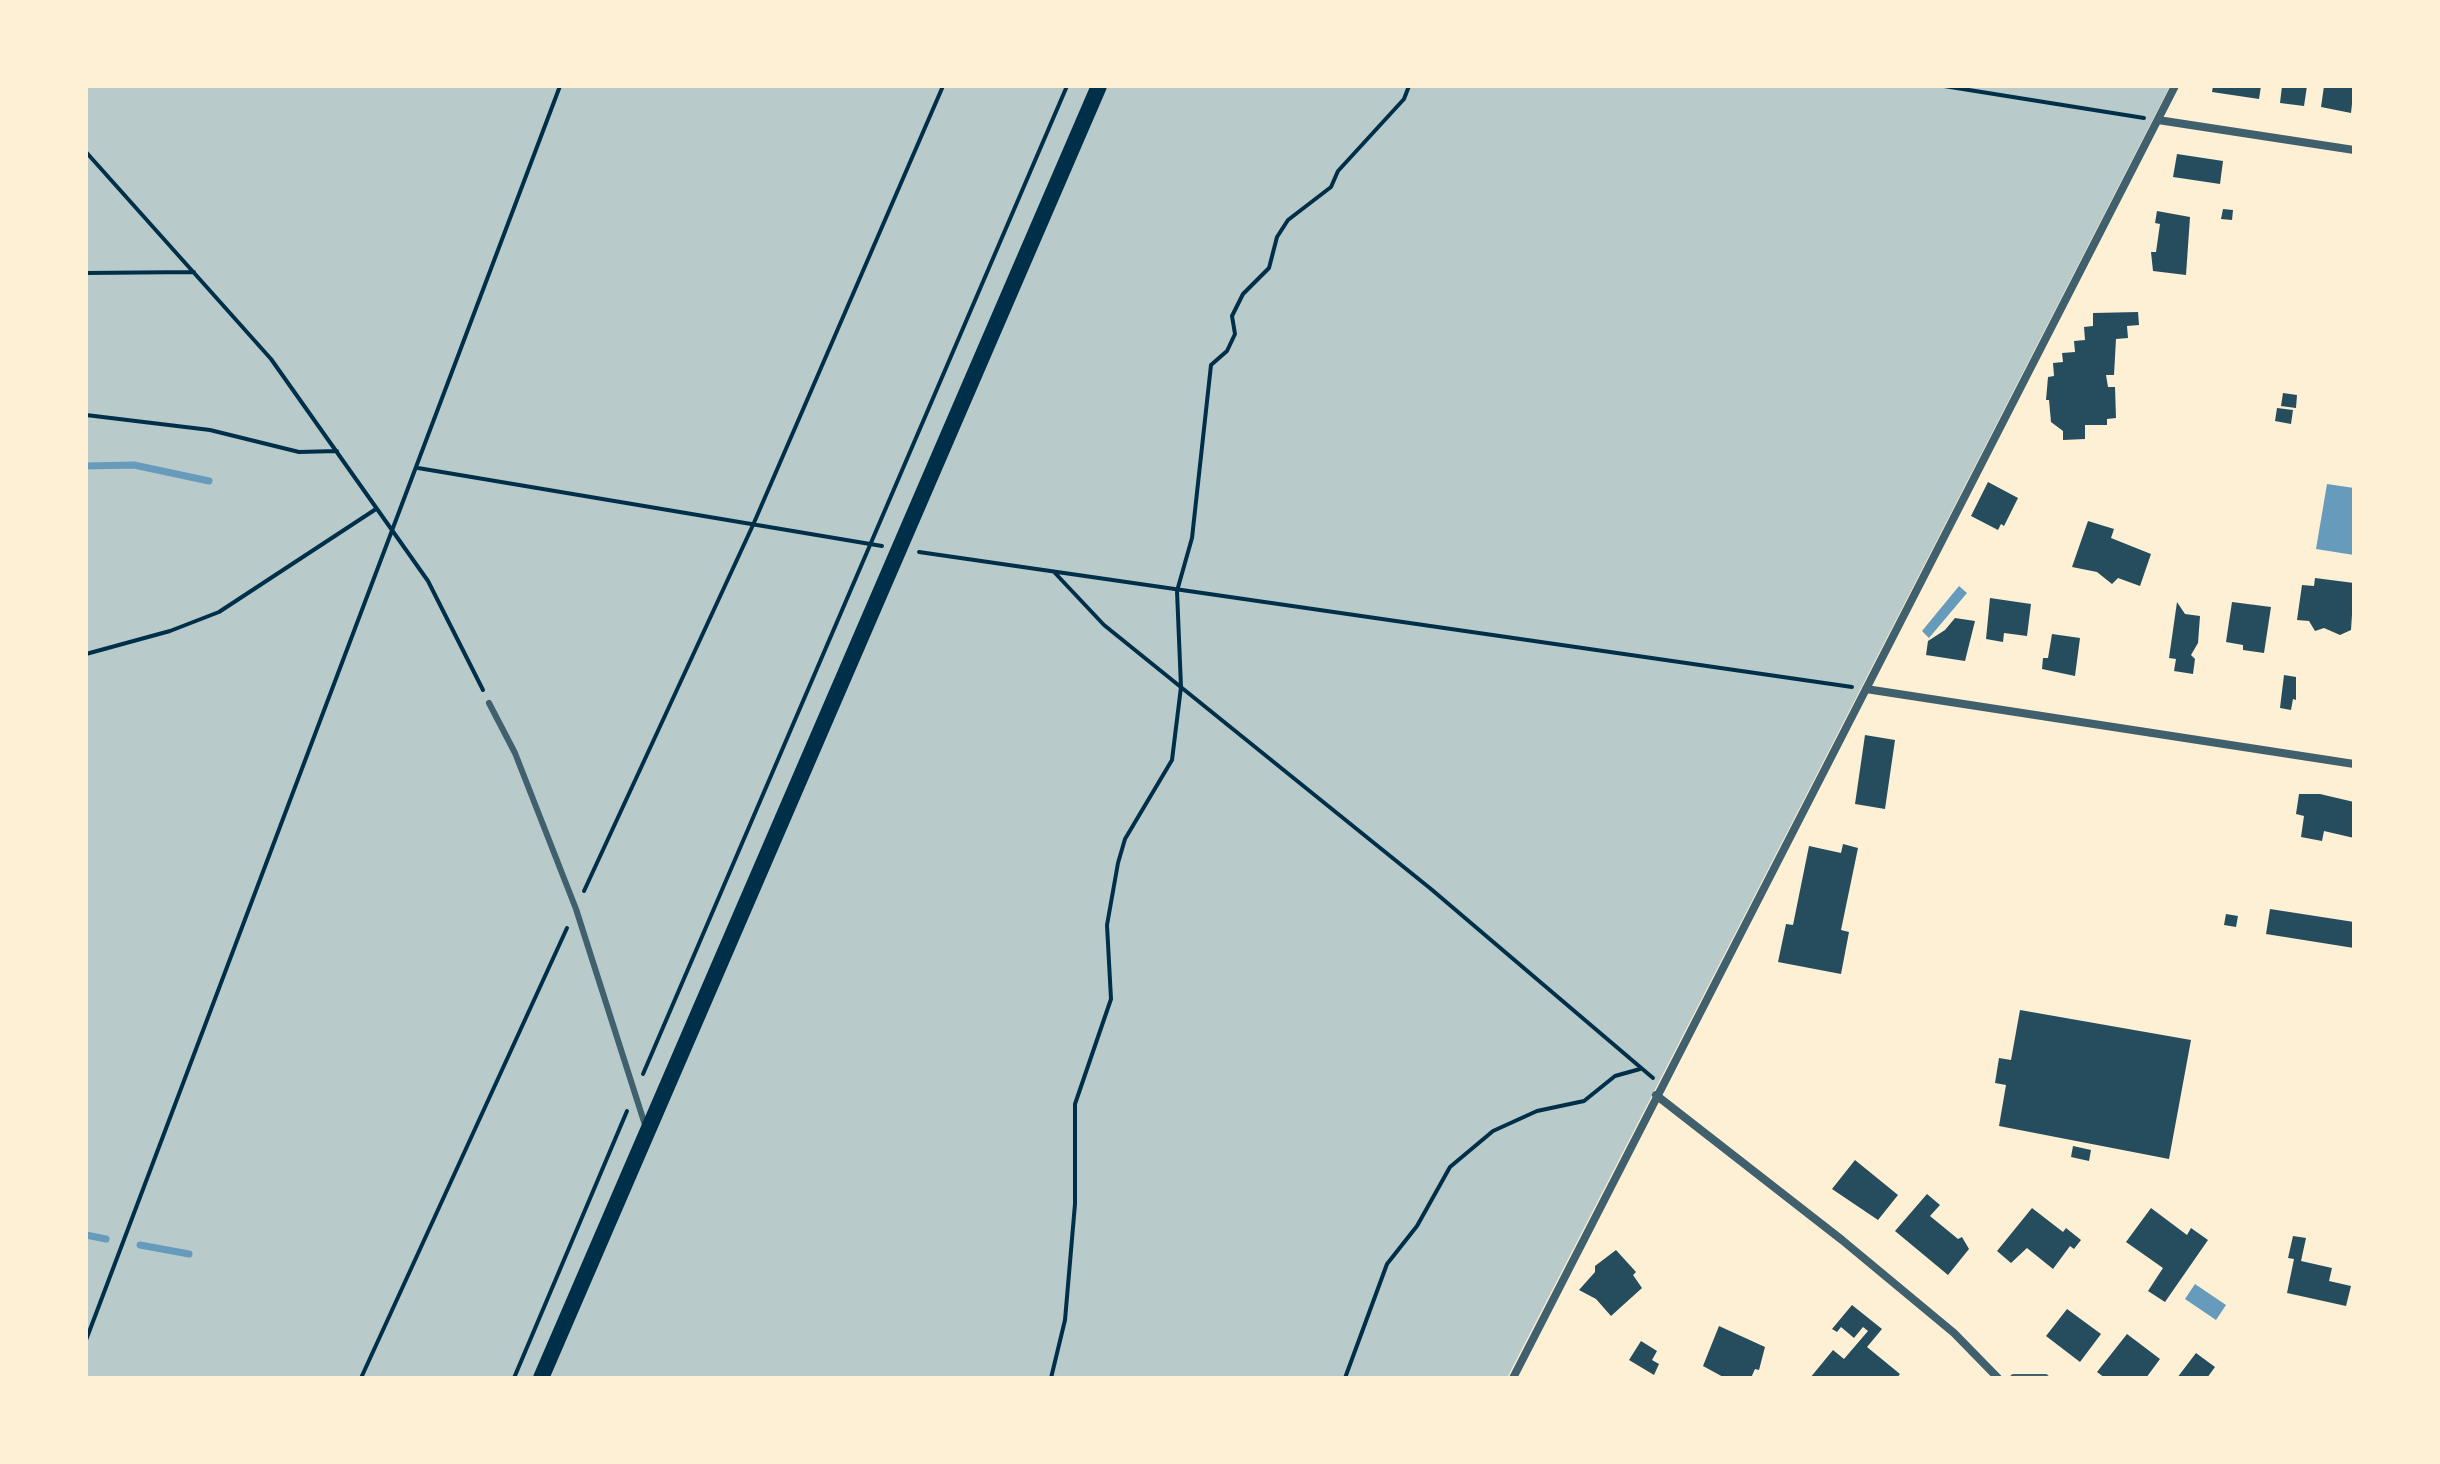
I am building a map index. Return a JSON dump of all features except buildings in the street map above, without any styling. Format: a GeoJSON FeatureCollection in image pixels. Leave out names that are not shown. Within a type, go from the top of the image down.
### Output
{"type":"FeatureCollection","features":[{"type":"Feature","properties":{"kind":"main road"},"geometry":{"type":"LineString","coordinates":[[541,1378],[1099,86]]}},
{"type":"Feature","properties":{"kind":"street"},"geometry":{"type":"LineString","coordinates":[[1513,1378],[2175,86]]}},
{"type":"Feature","properties":{"kind":"street"},"geometry":{"type":"LineString","coordinates":[[2158,120],[2354,150]]}},
{"type":"Feature","properties":{"kind":"street"},"geometry":{"type":"LineString","coordinates":[[1866,689],[2354,764]]}},
{"type":"Feature","properties":{"kind":"street"},"geometry":{"type":"LineString","coordinates":[[1656,1095],[1842,1240],[1954,1333],[1998,1378]]}},
{"type":"Feature","properties":{"kind":"street"},"geometry":{"type":"LineString","coordinates":[[2014,1378],[2045,1378]]}},
{"type":"Feature","properties":{"kind":"lane"},"geometry":{"type":"LineString","coordinates":[[489,703],[515,753],[576,909],[647,1132]]}},
{"type":"Feature","properties":{"kind":"path"},"geometry":{"type":"LineString","coordinates":[[86,1340],[560,86]]}},
{"type":"Feature","properties":{"kind":"path"},"geometry":{"type":"LineString","coordinates":[[361,1378],[753,525],[943,86]]}},
{"type":"Feature","properties":{"kind":"path"},"geometry":{"type":"LineString","coordinates":[[514,1378],[1067,86]]}},
{"type":"Feature","properties":{"kind":"path"},"geometry":{"type":"LineString","coordinates":[[1051,1378],[1065,1320],[1074,1219],[1075,1104],[1111,999],[1107,925],[1118,863],[1125,839],[1172,760],[1181,687],[1177,591],[1192,538],[1211,365],[1227,351],[1235,334],[1232,316],[1243,294],[1269,268],[1277,237],[1288,220],[1331,187],[1338,171],[1404,99],[1409,86]]}},
{"type":"Feature","properties":{"kind":"path"},"geometry":{"type":"LineString","coordinates":[[1944,86],[2158,120]]}},
{"type":"Feature","properties":{"kind":"path"},"geometry":{"type":"LineString","coordinates":[[86,152],[271,359],[428,581],[489,703]]}},
{"type":"Feature","properties":{"kind":"path"},"geometry":{"type":"LineString","coordinates":[[86,273],[194,272]]}},
{"type":"Feature","properties":{"kind":"path"},"geometry":{"type":"LineString","coordinates":[[86,415],[210,430],[299,452],[337,451]]}},
{"type":"Feature","properties":{"kind":"path"},"geometry":{"type":"LineString","coordinates":[[418,468],[899,549],[1866,689]]}},
{"type":"Feature","properties":{"kind":"path"},"geometry":{"type":"LineString","coordinates":[[86,654],[170,631],[219,612],[376,509]]}},
{"type":"Feature","properties":{"kind":"path"},"geometry":{"type":"LineString","coordinates":[[1054,572],[1104,625],[1431,889],[1661,1084]]}},
{"type":"Feature","properties":{"kind":"path"},"geometry":{"type":"LineString","coordinates":[[1345,1378],[1387,1264],[1417,1226],[1450,1167],[1493,1131],[1537,1111],[1584,1101],[1615,1076],[1640,1069]]}},
{"type":"Feature","properties":{"kind":"shaded area"},"geometry":{"type":"Polygon","coordinates":[[[86,86],[2170,86],[1507,1378],[86,1378],[86,86]]]}},
{"type":"Feature","properties":{"kind":"water"},"geometry":{"type":"Polygon","coordinates":[[[2327,484],[2354,488],[2354,555],[2316,549],[2327,484]]]}},
{"type":"Feature","properties":{"kind":"water"},"geometry":{"type":"Polygon","coordinates":[[[1959,586],[1967,593],[1929,638],[1922,631],[1959,586]]]}},
{"type":"Feature","properties":{"kind":"water"},"geometry":{"type":"Polygon","coordinates":[[[2195,1284],[2226,1305],[2216,1320],[2185,1299],[2195,1284]]]}},
{"type":"Feature","properties":{"kind":"waterway"},"geometry":{"type":"LineString","coordinates":[[86,466],[134,465],[209,481]]}},
{"type":"Feature","properties":{"kind":"waterway"},"geometry":{"type":"LineString","coordinates":[[86,1235],[106,1239]]}},
{"type":"Feature","properties":{"kind":"waterway"},"geometry":{"type":"LineString","coordinates":[[140,1245],[189,1254]]}}]}
